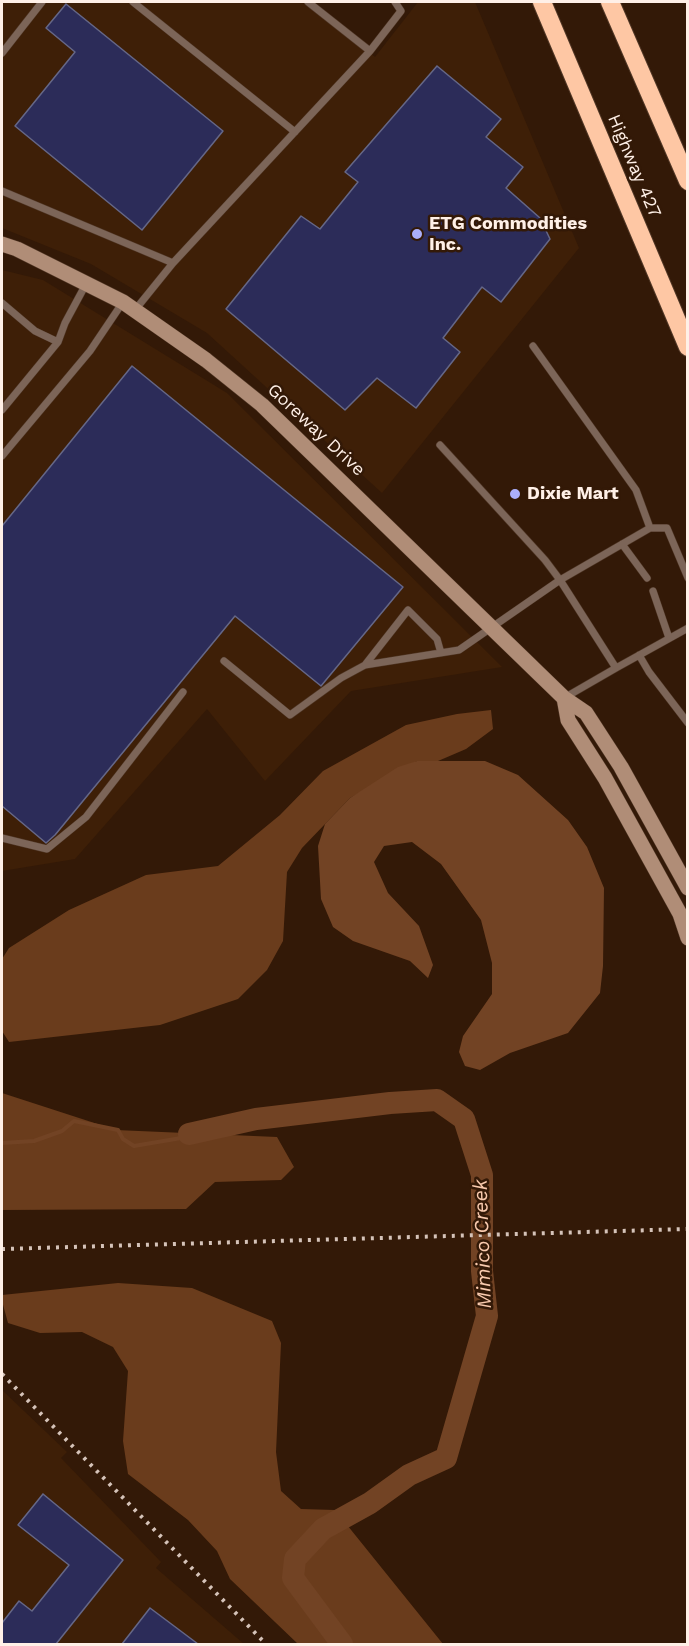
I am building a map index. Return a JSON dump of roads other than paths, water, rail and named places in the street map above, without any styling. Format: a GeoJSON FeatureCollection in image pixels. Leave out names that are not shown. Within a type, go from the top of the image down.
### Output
{"type":"FeatureCollection","features":[{"type":"Feature","properties":{"kind":"highway","name":"Highway 427"},"geometry":{"type":"LineString","coordinates":[[542,2],[687,347]]}},
{"type":"Feature","properties":{"kind":"highway"},"geometry":{"type":"LineString","coordinates":[[610,2],[687,181]]}},
{"type":"Feature","properties":{"kind":"main road","name":"Goreway Drive"},"geometry":{"type":"LineString","coordinates":[[2,244],[17,249],[129,306],[206,360],[262,405],[564,698],[586,713],[621,767],[687,888]]}},
{"type":"Feature","properties":{"kind":"main road"},"geometry":{"type":"LineString","coordinates":[[564,698],[568,720],[605,778],[680,914],[687,938]]}},
{"type":"Feature","properties":{"kind":"lane"},"geometry":{"type":"LineString","coordinates":[[2,53],[42,2]]}},
{"type":"Feature","properties":{"kind":"lane"},"geometry":{"type":"LineString","coordinates":[[133,2],[295,132]]}},
{"type":"Feature","properties":{"kind":"lane"},"geometry":{"type":"LineString","coordinates":[[308,2],[370,51]]}},
{"type":"Feature","properties":{"kind":"lane"},"geometry":{"type":"LineString","coordinates":[[2,456],[129,306],[370,51],[401,11],[395,2]]}},
{"type":"Feature","properties":{"kind":"lane"},"geometry":{"type":"LineString","coordinates":[[2,191],[172,263]]}},
{"type":"Feature","properties":{"kind":"lane"},"geometry":{"type":"LineString","coordinates":[[2,410],[58,342],[65,322],[86,283]]}},
{"type":"Feature","properties":{"kind":"lane"},"geometry":{"type":"LineString","coordinates":[[2,303],[36,331],[58,342]]}},
{"type":"Feature","properties":{"kind":"lane"},"geometry":{"type":"LineString","coordinates":[[532,346],[636,490],[650,528]]}},
{"type":"Feature","properties":{"kind":"lane"},"geometry":{"type":"LineString","coordinates":[[440,445],[545,560],[616,668]]}},
{"type":"Feature","properties":{"kind":"lane"},"geometry":{"type":"LineString","coordinates":[[224,661],[290,715],[341,678],[365,665],[459,650],[560,580],[650,528],[667,528],[687,578]]}},
{"type":"Feature","properties":{"kind":"lane"},"geometry":{"type":"LineString","coordinates":[[622,544],[647,578]]}},
{"type":"Feature","properties":{"kind":"lane"},"geometry":{"type":"LineString","coordinates":[[653,591],[669,638]]}},
{"type":"Feature","properties":{"kind":"lane"},"geometry":{"type":"LineString","coordinates":[[365,665],[408,610],[437,639],[441,653]]}},
{"type":"Feature","properties":{"kind":"lane"},"geometry":{"type":"LineString","coordinates":[[564,698],[687,627]]}},
{"type":"Feature","properties":{"kind":"lane"},"geometry":{"type":"LineString","coordinates":[[639,655],[687,723]]}},
{"type":"Feature","properties":{"kind":"lane"},"geometry":{"type":"LineString","coordinates":[[2,838],[47,849],[86,817],[183,692]]}},
{"type":"Feature","properties":{"kind":"waterway","name":"Mimico Creek"},"geometry":{"type":"LineString","coordinates":[[189,1134],[256,1119],[390,1103],[437,1100],[464,1119],[482,1175],[482,1271],[487,1316],[446,1458],[409,1475],[370,1503],[323,1529],[295,1559],[293,1578],[342,1644]]}},
{"type":"Feature","properties":{"kind":"waterway","name":"Mimico Creek"},"geometry":{"type":"LineString","coordinates":[[2,1143],[34,1141],[62,1131],[74,1121],[118,1130],[123,1139],[134,1146],[181,1138],[189,1134]]}},
{"type":"Feature","properties":{"kind":"railway"},"geometry":{"type":"LineString","coordinates":[[2,1249],[688,1229]]}},
{"type":"Feature","properties":{"kind":"railway"},"geometry":{"type":"LineString","coordinates":[[2,1374],[266,1644]]}},
{"type":"Feature","properties":{"kind":"place","name":"ETG Commodities Inc."},"geometry":{"type":"Point","coordinates":[417,234]}},
{"type":"Feature","properties":{"kind":"place","name":"Dixie Mart"},"geometry":{"type":"Point","coordinates":[515,494]}}]}
